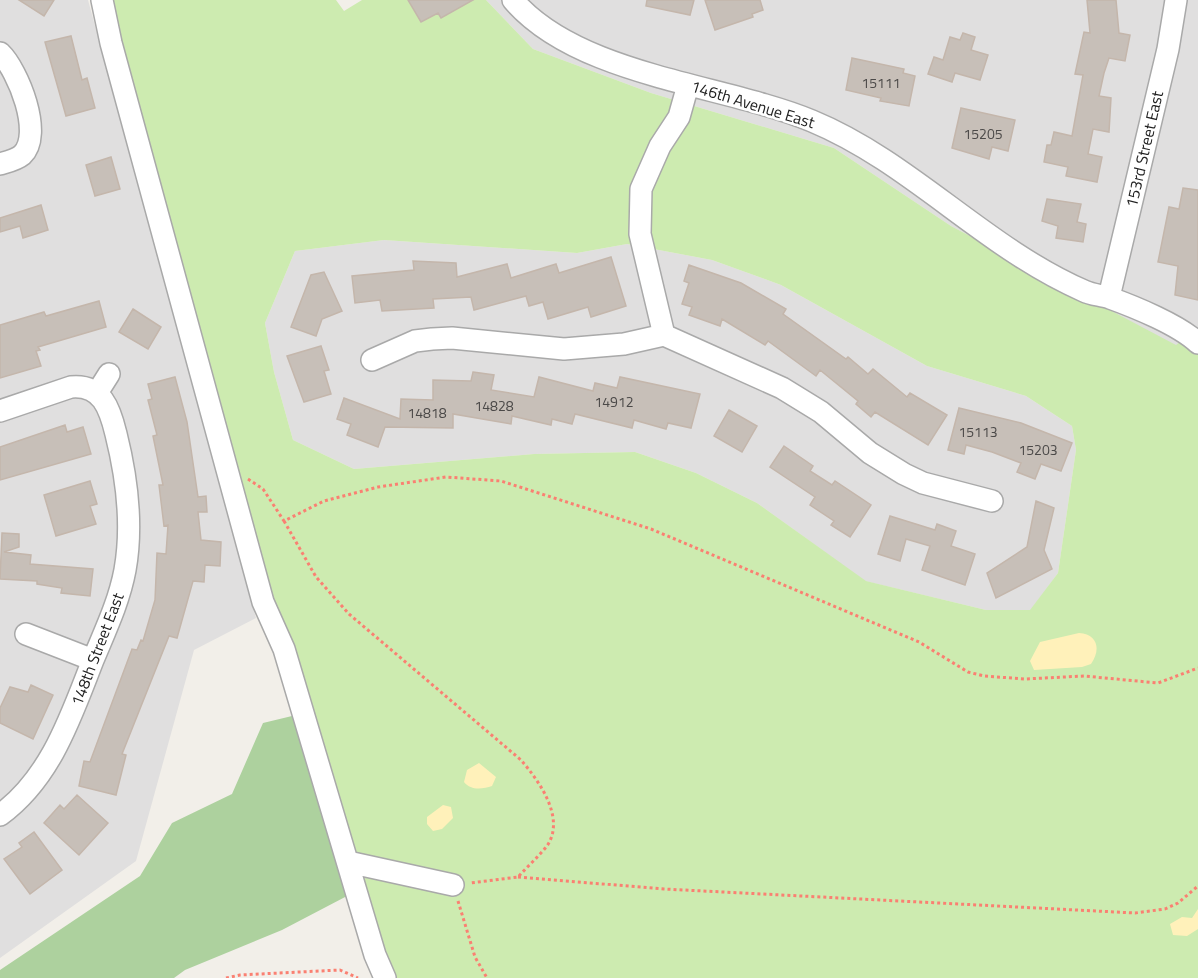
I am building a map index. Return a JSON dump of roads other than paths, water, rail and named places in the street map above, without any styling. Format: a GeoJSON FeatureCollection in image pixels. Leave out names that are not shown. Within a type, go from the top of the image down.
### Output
{"type":"FeatureCollection","features":[{"type":"Feature","properties":{"kind":"street"},"geometry":{"type":"LineString","coordinates":[[102,0],[111,44],[263,602],[284,649],[375,955],[385,978]]}},
{"type":"Feature","properties":{"kind":"street","name":"146th Avenue East"},"geometry":{"type":"LineString","coordinates":[[513,0],[528,16],[566,42],[595,55],[688,85],[780,109],[868,147],[1031,262],[1087,292],[1109,297],[1191,336],[1198,343]]}},
{"type":"Feature","properties":{"kind":"street","name":"153rd Street East"},"geometry":{"type":"LineString","coordinates":[[1109,297],[1168,49],[1176,0]]}},
{"type":"Feature","properties":{"kind":"street"},"geometry":{"type":"LineString","coordinates":[[0,53],[14,71],[30,120],[29,143],[22,156],[0,164]]}},
{"type":"Feature","properties":{"kind":"street"},"geometry":{"type":"LineString","coordinates":[[664,335],[640,234],[641,189],[660,146],[679,117],[688,85]]}},
{"type":"Feature","properties":{"kind":"street"},"geometry":{"type":"LineString","coordinates":[[372,360],[415,341],[432,339],[452,338],[564,349],[624,344],[664,335],[782,388],[821,412],[870,453],[904,474],[923,483],[992,501]]}},
{"type":"Feature","properties":{"kind":"street"},"geometry":{"type":"LineString","coordinates":[[0,411],[71,387],[80,386],[97,393],[109,374]]}},
{"type":"Feature","properties":{"kind":"street","name":"148th Street East"},"geometry":{"type":"LineString","coordinates":[[0,815],[21,797],[50,757],[68,725],[117,602],[125,569],[128,501],[123,459],[108,406],[97,393]]}},
{"type":"Feature","properties":{"kind":"street"},"geometry":{"type":"LineString","coordinates":[[26,634],[93,660]]}},
{"type":"Feature","properties":{"kind":"street"},"geometry":{"type":"LineString","coordinates":[[348,862],[453,885]]}}]}
